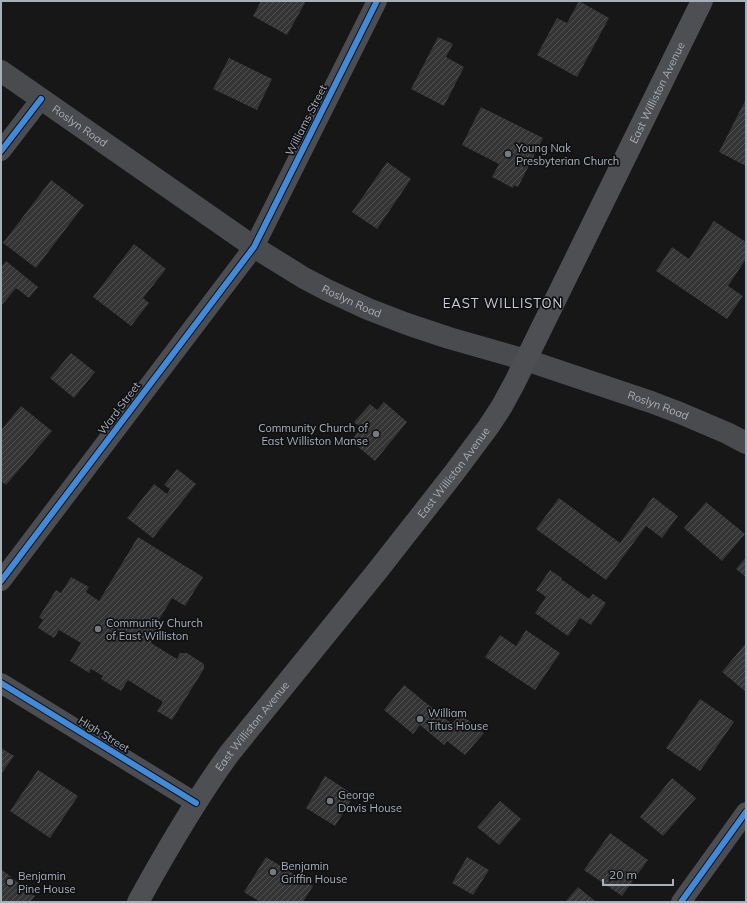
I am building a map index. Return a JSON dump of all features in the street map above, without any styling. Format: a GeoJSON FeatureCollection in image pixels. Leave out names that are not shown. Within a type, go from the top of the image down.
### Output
{"type":"FeatureCollection","features":[{"type":"Feature","properties":{"kind":"main road","name":"East Williston Avenue"},"geometry":{"type":"LineString","coordinates":[[138,902],[211,778],[410,530],[474,447],[502,406],[702,1]]}},
{"type":"Feature","properties":{"kind":"main road","name":"Roslyn Road"},"geometry":{"type":"LineString","coordinates":[[1,71],[254,247],[283,266],[350,301],[388,317],[449,338],[526,360],[651,402],[746,443]]}},
{"type":"Feature","properties":{"kind":"street","name":"Williams Street"},"geometry":{"type":"LineString","coordinates":[[254,247],[377,1]]}},
{"type":"Feature","properties":{"kind":"street"},"geometry":{"type":"LineString","coordinates":[[1,151],[40,99]]}},
{"type":"Feature","properties":{"kind":"street","name":"Ward Street"},"geometry":{"type":"LineString","coordinates":[[1,581],[254,247]]}},
{"type":"Feature","properties":{"kind":"street","name":"High Street"},"geometry":{"type":"LineString","coordinates":[[1,683],[196,803]]}},
{"type":"Feature","properties":{"kind":"street"},"geometry":{"type":"LineString","coordinates":[[681,902],[746,812]]}},
{"type":"Feature","properties":{"kind":"building"},"geometry":{"type":"Polygon","coordinates":[[[261,1],[306,1],[287,35],[253,16],[261,1]]]}},
{"type":"Feature","properties":{"kind":"building"},"geometry":{"type":"Polygon","coordinates":[[[579,1],[609,18],[577,77],[537,55],[557,18],[567,23],[579,1]]]}},
{"type":"Feature","properties":{"kind":"building"},"geometry":{"type":"Polygon","coordinates":[[[438,37],[453,44],[446,57],[464,67],[444,106],[411,89],[438,37]]]}},
{"type":"Feature","properties":{"kind":"building"},"geometry":{"type":"Polygon","coordinates":[[[229,58],[272,79],[257,110],[213,89],[229,58]]]}},
{"type":"Feature","properties":{"kind":"building"},"geometry":{"type":"Polygon","coordinates":[[[746,99],[746,166],[719,152],[746,99]]]}},
{"type":"Feature","properties":{"kind":"building","name":"Young Nak Presbyterian Church"},"geometry":{"type":"Polygon","coordinates":[[[481,107],[543,138],[518,187],[514,185],[513,188],[492,177],[499,164],[462,145],[481,107]]]}},
{"type":"Feature","properties":{"kind":"building"},"geometry":{"type":"Polygon","coordinates":[[[387,162],[411,179],[377,229],[352,212],[387,162]]]}},
{"type":"Feature","properties":{"kind":"building"},"geometry":{"type":"Polygon","coordinates":[[[51,180],[84,205],[36,268],[3,243],[51,180]]]}},
{"type":"Feature","properties":{"kind":"building"},"geometry":{"type":"Polygon","coordinates":[[[714,221],[746,242],[746,259],[728,286],[743,296],[727,319],[656,271],[672,247],[689,259],[714,221]]]}},
{"type":"Feature","properties":{"kind":"building"},"geometry":{"type":"Polygon","coordinates":[[[134,244],[166,269],[143,298],[149,303],[131,326],[93,297],[134,244]]]}},
{"type":"Feature","properties":{"kind":"building"},"geometry":{"type":"Polygon","coordinates":[[[6,261],[38,287],[29,298],[16,288],[1,306],[1,267],[6,261]]]}},
{"type":"Feature","properties":{"kind":"building"},"geometry":{"type":"Polygon","coordinates":[[[71,353],[95,372],[74,398],[50,378],[71,353]]]}},
{"type":"Feature","properties":{"kind":"building","name":"Community Church of East Williston Manse"},"geometry":{"type":"Polygon","coordinates":[[[384,402],[407,422],[375,461],[351,441],[361,428],[354,422],[370,404],[377,410],[384,402]]]}},
{"type":"Feature","properties":{"kind":"building"},"geometry":{"type":"Polygon","coordinates":[[[21,406],[52,431],[6,485],[1,481],[1,430],[21,406]]]}},
{"type":"Feature","properties":{"kind":"building"},"geometry":{"type":"Polygon","coordinates":[[[177,469],[196,484],[153,538],[127,518],[154,484],[167,494],[170,489],[164,485],[177,469]]]}},
{"type":"Feature","properties":{"kind":"building"},"geometry":{"type":"Polygon","coordinates":[[[653,497],[678,516],[662,538],[646,526],[606,580],[536,529],[559,498],[620,543],[653,497]]]}},
{"type":"Feature","properties":{"kind":"building"},"geometry":{"type":"Polygon","coordinates":[[[706,502],[745,534],[722,561],[684,528],[706,502]]]}},
{"type":"Feature","properties":{"kind":"building","name":"Community Church of East Williston"},"geometry":{"type":"Polygon","coordinates":[[[138,537],[203,577],[185,606],[172,598],[154,628],[159,631],[151,643],[177,659],[180,653],[187,653],[204,664],[204,669],[172,720],[157,711],[163,702],[128,680],[121,691],[101,679],[103,676],[91,669],[89,673],[70,661],[81,643],[59,630],[54,638],[38,628],[43,620],[39,617],[56,590],[61,593],[71,577],[89,587],[86,592],[99,601],[138,537]]]}},
{"type":"Feature","properties":{"kind":"building"},"geometry":{"type":"Polygon","coordinates":[[[746,557],[746,577],[736,569],[746,557]]]}},
{"type":"Feature","properties":{"kind":"building"},"geometry":{"type":"Polygon","coordinates":[[[550,570],[589,599],[593,594],[606,603],[591,625],[580,618],[568,636],[535,613],[546,597],[536,590],[550,570]]]}},
{"type":"Feature","properties":{"kind":"building"},"geometry":{"type":"Polygon","coordinates":[[[526,630],[560,653],[535,690],[485,657],[500,635],[516,646],[526,630]]]}},
{"type":"Feature","properties":{"kind":"building"},"geometry":{"type":"Polygon","coordinates":[[[746,643],[746,692],[722,672],[746,643]]]}},
{"type":"Feature","properties":{"kind":"building","name":"William Titus House"},"geometry":{"type":"Polygon","coordinates":[[[404,685],[452,724],[460,714],[484,733],[465,755],[447,741],[444,745],[420,725],[413,734],[384,710],[404,685]]]}},
{"type":"Feature","properties":{"kind":"building"},"geometry":{"type":"Polygon","coordinates":[[[700,699],[734,722],[700,771],[666,748],[700,699]]]}},
{"type":"Feature","properties":{"kind":"building"},"geometry":{"type":"Polygon","coordinates":[[[1,748],[14,756],[1,774],[1,748]]]}},
{"type":"Feature","properties":{"kind":"building"},"geometry":{"type":"Polygon","coordinates":[[[38,770],[78,796],[50,838],[10,811],[38,770]]]}},
{"type":"Feature","properties":{"kind":"building","name":"George Davis House"},"geometry":{"type":"Polygon","coordinates":[[[325,776],[354,795],[335,826],[306,808],[325,776]]]}},
{"type":"Feature","properties":{"kind":"building"},"geometry":{"type":"Polygon","coordinates":[[[672,778],[696,798],[663,836],[640,817],[672,778]]]}},
{"type":"Feature","properties":{"kind":"building"},"geometry":{"type":"Polygon","coordinates":[[[500,801],[521,819],[499,845],[477,827],[500,801]]]}},
{"type":"Feature","properties":{"kind":"building"},"geometry":{"type":"Polygon","coordinates":[[[610,833],[648,860],[622,896],[584,870],[610,833]]]}},
{"type":"Feature","properties":{"kind":"building","name":"Benjamin Griffin House"},"geometry":{"type":"Polygon","coordinates":[[[266,857],[313,886],[303,902],[260,902],[244,892],[266,857]]]}},
{"type":"Feature","properties":{"kind":"building"},"geometry":{"type":"Polygon","coordinates":[[[467,857],[489,870],[473,895],[452,883],[467,857]]]}},
{"type":"Feature","properties":{"kind":"building","name":"Benjamin Pine House"},"geometry":{"type":"Polygon","coordinates":[[[1,869],[35,896],[30,902],[1,902],[1,869]]]}},
{"type":"Feature","properties":{"kind":"building"},"geometry":{"type":"Polygon","coordinates":[[[578,887],[596,902],[565,902],[578,887]]]}},
{"type":"Feature","properties":{"kind":"cycle path"},"geometry":{"type":"LineString","coordinates":[[1,581],[254,247],[377,1]]}},
{"type":"Feature","properties":{"kind":"cycle path"},"geometry":{"type":"LineString","coordinates":[[1,151],[41,99]]}},
{"type":"Feature","properties":{"kind":"cycle path"},"geometry":{"type":"LineString","coordinates":[[1,683],[196,803]]}},
{"type":"Feature","properties":{"kind":"cycle path"},"geometry":{"type":"LineString","coordinates":[[681,902],[746,812]]}},
{"type":"Feature","properties":{"kind":"place","name":"Young Nak Presbyterian Church"},"geometry":{"type":"Point","coordinates":[508,154]}},
{"type":"Feature","properties":{"kind":"place","name":"Community Church of East Williston Manse"},"geometry":{"type":"Point","coordinates":[376,434]}},
{"type":"Feature","properties":{"kind":"place","name":"Community Church of East Williston"},"geometry":{"type":"Point","coordinates":[98,629]}},
{"type":"Feature","properties":{"kind":"place","name":"William Titus House"},"geometry":{"type":"Point","coordinates":[420,719]}},
{"type":"Feature","properties":{"kind":"place","name":"George Davis House"},"geometry":{"type":"Point","coordinates":[330,801]}},
{"type":"Feature","properties":{"kind":"place","name":"Benjamin Griffin House"},"geometry":{"type":"Point","coordinates":[273,872]}},
{"type":"Feature","properties":{"kind":"place","name":"Benjamin Pine House"},"geometry":{"type":"Point","coordinates":[10,882]}},
{"type":"Feature","properties":{"kind":"district","name":"EAST WILLISTON"},"geometry":{"type":"Point","coordinates":[503,303]}}]}
